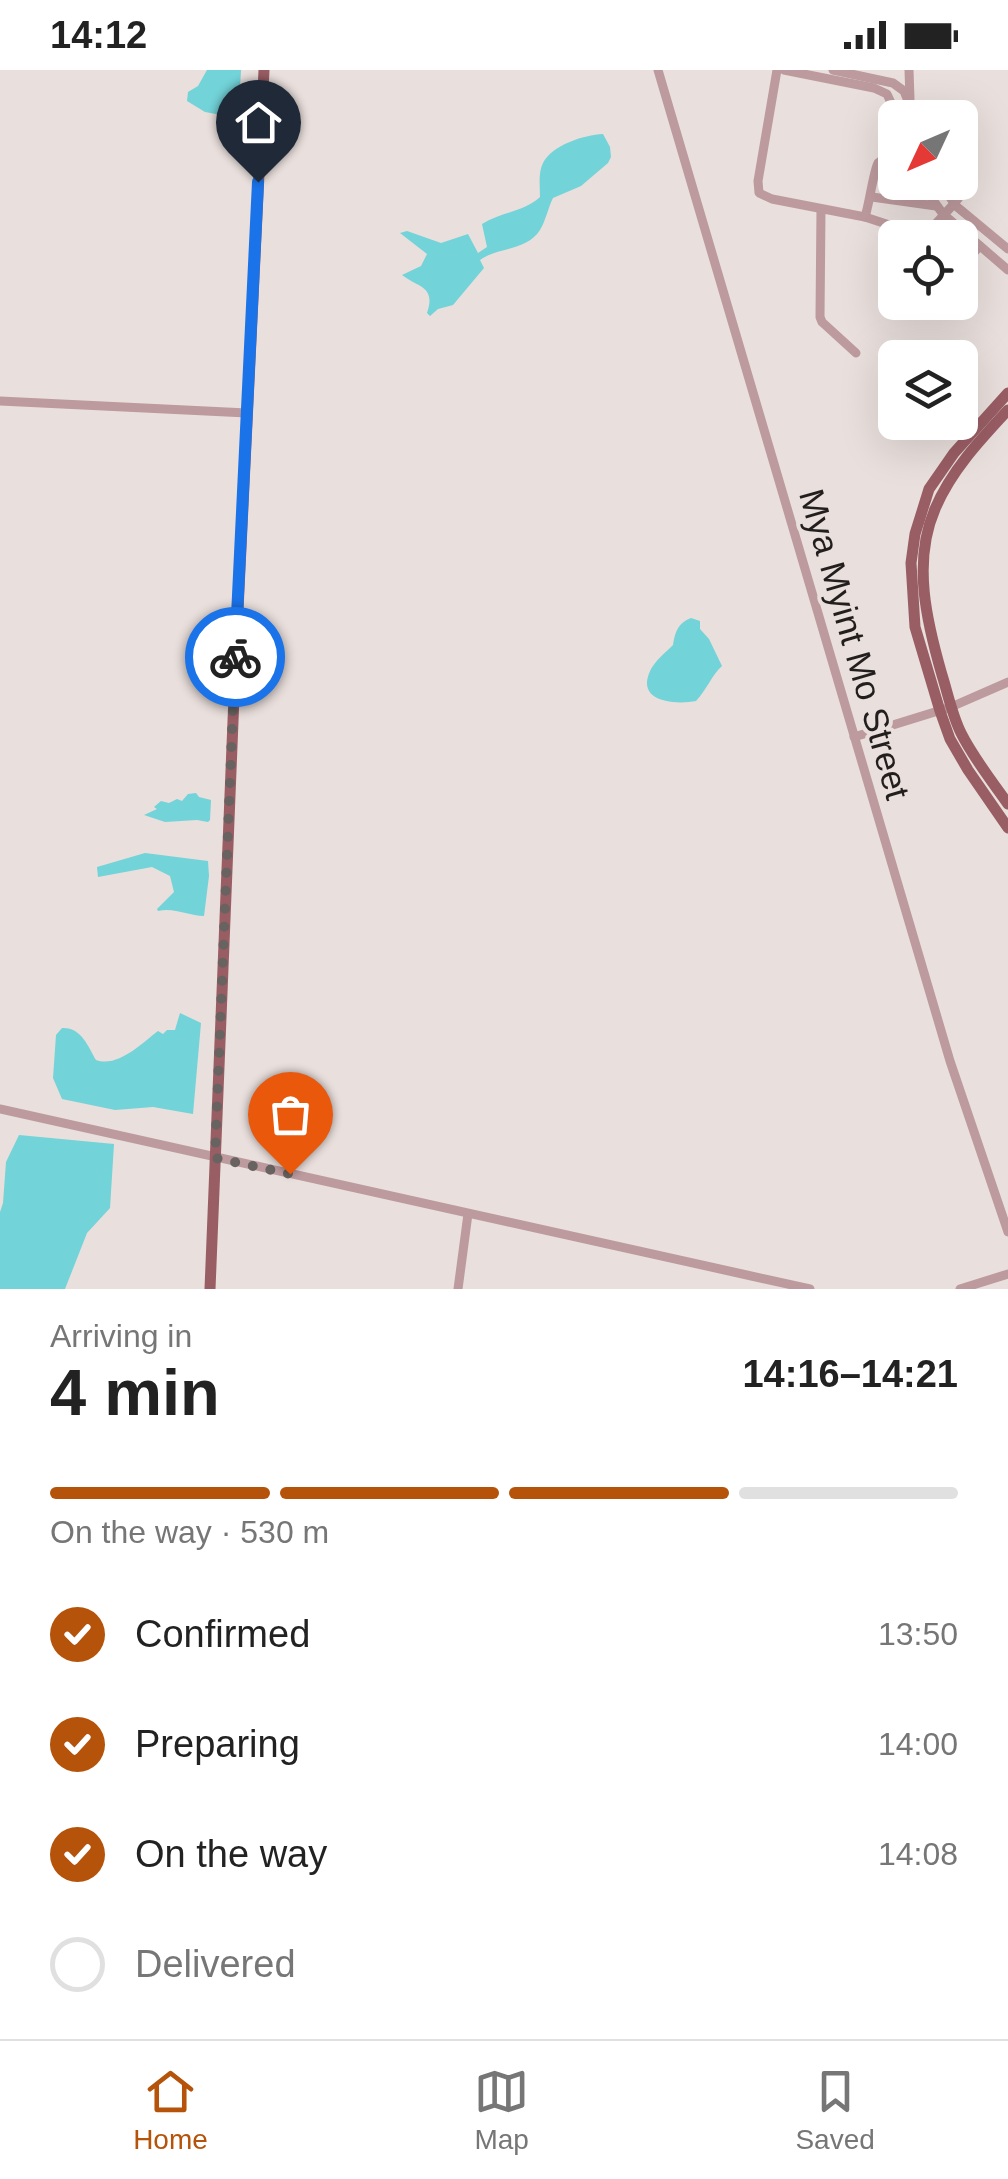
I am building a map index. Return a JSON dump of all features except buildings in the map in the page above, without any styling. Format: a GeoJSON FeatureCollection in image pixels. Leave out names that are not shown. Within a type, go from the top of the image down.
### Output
{"type":"FeatureCollection","features":[{"type":"Feature","properties":{"kind":"main road"},"geometry":{"type":"LineString","coordinates":[[210,1289],[264,70]]}},
{"type":"Feature","properties":{"kind":"main road"},"geometry":{"type":"LineString","coordinates":[[1008,392],[954,453],[929,489],[914,534],[911,563],[915,627],[946,709],[1008,804]]}},
{"type":"Feature","properties":{"kind":"main road"},"geometry":{"type":"LineString","coordinates":[[1008,410],[963,460],[934,510],[924,591],[950,740],[1008,828]]}},
{"type":"Feature","properties":{"kind":"street","name":"Mya Myint Mo Street"},"geometry":{"type":"LineString","coordinates":[[658,70],[950,1061],[1008,1232]]}},
{"type":"Feature","properties":{"kind":"street"},"geometry":{"type":"LineString","coordinates":[[878,221],[772,199],[758,193],[758,180],[780,70],[874,88],[887,94],[890,100]]}},
{"type":"Feature","properties":{"kind":"street"},"geometry":{"type":"LineString","coordinates":[[834,70],[893,83],[909,100]]}},
{"type":"Feature","properties":{"kind":"street"},"geometry":{"type":"LineString","coordinates":[[909,70],[910,100]]}},
{"type":"Feature","properties":{"kind":"street"},"geometry":{"type":"LineString","coordinates":[[865,217],[878,163]]}},
{"type":"Feature","properties":{"kind":"street"},"geometry":{"type":"LineString","coordinates":[[872,197],[940,210]]}},
{"type":"Feature","properties":{"kind":"street"},"geometry":{"type":"LineString","coordinates":[[933,200],[1008,270]]}},
{"type":"Feature","properties":{"kind":"street"},"geometry":{"type":"LineString","coordinates":[[952,200],[1008,250]]}},
{"type":"Feature","properties":{"kind":"street"},"geometry":{"type":"LineString","coordinates":[[934,220],[940,210],[957,200]]}},
{"type":"Feature","properties":{"kind":"street"},"geometry":{"type":"LineString","coordinates":[[821,208],[820,317],[856,353]]}},
{"type":"Feature","properties":{"kind":"street"},"geometry":{"type":"LineString","coordinates":[[0,401],[247,413]]}},
{"type":"Feature","properties":{"kind":"street"},"geometry":{"type":"LineString","coordinates":[[854,737],[946,709],[1008,682]]}},
{"type":"Feature","properties":{"kind":"street"},"geometry":{"type":"LineString","coordinates":[[0,1109],[810,1289]]}},
{"type":"Feature","properties":{"kind":"street"},"geometry":{"type":"LineString","coordinates":[[458,1289],[468,1214]]}},
{"type":"Feature","properties":{"kind":"street"},"geometry":{"type":"LineString","coordinates":[[960,1289],[1008,1274]]}},
{"type":"Feature","properties":{"kind":"water"},"geometry":{"type":"Polygon","coordinates":[[[207,70],[241,70],[239,108],[232,117],[205,112],[187,101],[188,92],[198,86],[207,70]]]}},
{"type":"Feature","properties":{"kind":"water"},"geometry":{"type":"Polygon","coordinates":[[[603,134],[610,147],[608,163],[581,186],[553,198],[542,226],[528,242],[480,260],[484,268],[453,305],[430,316],[428,293],[402,275],[421,266],[427,254],[400,233],[407,231],[441,243],[468,234],[478,253],[487,247],[482,224],[540,197],[540,171],[547,157],[569,142],[603,134]]]}},
{"type":"Feature","properties":{"kind":"water"},"geometry":{"type":"Polygon","coordinates":[[[691,618],[700,621],[700,629],[722,666],[696,701],[659,699],[648,688],[651,669],[673,645],[680,625],[691,618]]]}},
{"type":"Feature","properties":{"kind":"water"},"geometry":{"type":"Polygon","coordinates":[[[188,794],[211,800],[208,822],[165,822],[144,815],[157,809],[154,807],[161,801],[182,801],[188,794]]]}},
{"type":"Feature","properties":{"kind":"water"},"geometry":{"type":"Polygon","coordinates":[[[145,853],[208,861],[204,916],[158,911],[174,892],[170,876],[152,867],[98,877],[97,867],[145,853]]]}},
{"type":"Feature","properties":{"kind":"water"},"geometry":{"type":"Polygon","coordinates":[[[180,1013],[201,1023],[193,1114],[153,1107],[115,1110],[62,1099],[53,1078],[56,1035],[62,1028],[79,1034],[96,1060],[113,1061],[158,1031],[163,1034],[175,1030],[180,1013]]]}},
{"type":"Feature","properties":{"kind":"water"},"geometry":{"type":"Polygon","coordinates":[[[19,1135],[114,1144],[110,1208],[87,1233],[65,1289],[0,1289],[0,1212],[6,1162],[19,1135]]]}},
{"type":"Feature","properties":{"kind":"way so far"},"geometry":{"type":"LineString","coordinates":[[235,657],[215,1158],[290,1174]]}},
{"type":"Feature","properties":{"kind":"route"},"geometry":{"type":"LineString","coordinates":[[235,657],[258,182]]}}]}
